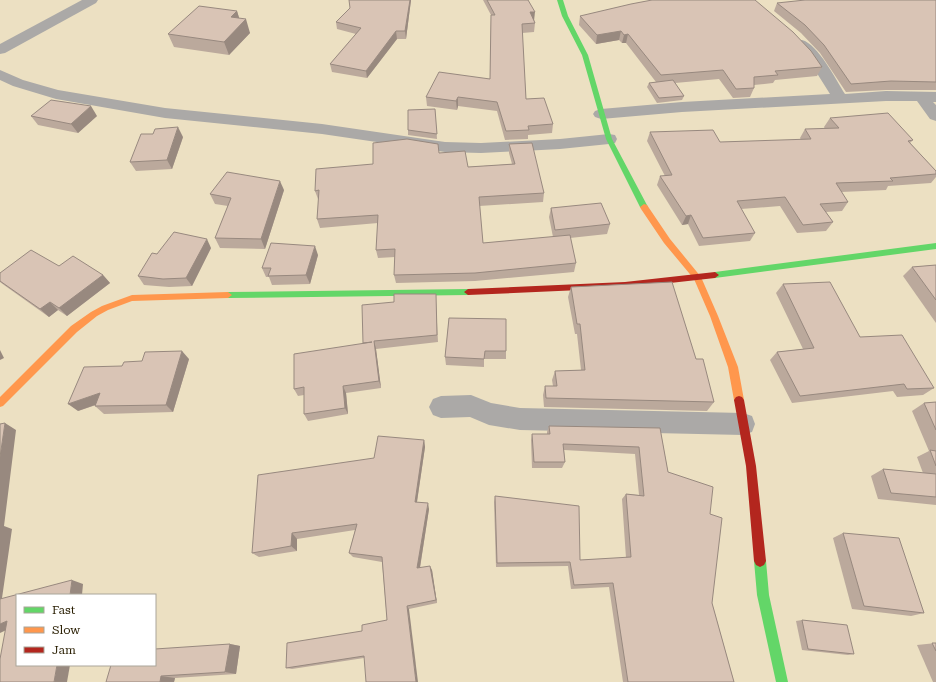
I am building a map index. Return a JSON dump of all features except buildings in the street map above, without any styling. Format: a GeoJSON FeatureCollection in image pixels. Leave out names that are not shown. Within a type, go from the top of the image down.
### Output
{"type":"FeatureCollection","features":[{"type":"Feature","properties":{"kind":"street"},"geometry":{"type":"LineString","coordinates":[[0,50],[92,0]]}},
{"type":"Feature","properties":{"kind":"street"},"geometry":{"type":"LineString","coordinates":[[560,0],[565,16],[585,55],[609,139],[643,206],[666,241],[697,277],[714,316],[733,367],[751,466],[763,595],[782,682]]}},
{"type":"Feature","properties":{"kind":"street"},"geometry":{"type":"LineString","coordinates":[[795,37],[814,57],[841,99]]}},
{"type":"Feature","properties":{"kind":"street"},"geometry":{"type":"LineString","coordinates":[[0,74],[18,83],[56,94],[165,113],[322,129],[445,147],[481,148],[609,139]]}},
{"type":"Feature","properties":{"kind":"street"},"geometry":{"type":"LineString","coordinates":[[601,114],[682,107],[841,99],[928,97],[936,116]]}},
{"type":"Feature","properties":{"kind":"street"},"geometry":{"type":"LineString","coordinates":[[0,403],[77,325],[101,309],[116,302],[132,298],[470,292],[625,285],[936,246]]}},
{"type":"Feature","properties":{"kind":"street"},"geometry":{"type":"LineString","coordinates":[[441,407],[471,406],[489,414],[520,418],[743,424]]}},
{"type":"Feature","properties":{"kind":"traffic: fast"},"geometry":{"type":"LineString","coordinates":[[560,0],[565,16],[585,55],[609,139],[644,207]]}},
{"type":"Feature","properties":{"kind":"traffic: fast"},"geometry":{"type":"LineString","coordinates":[[715,275],[936,246]]}},
{"type":"Feature","properties":{"kind":"traffic: fast"},"geometry":{"type":"LineString","coordinates":[[228,295],[468,292]]}},
{"type":"Feature","properties":{"kind":"traffic: fast"},"geometry":{"type":"LineString","coordinates":[[760,561],[763,595],[782,682]]}},
{"type":"Feature","properties":{"kind":"traffic: slow"},"geometry":{"type":"LineString","coordinates":[[644,207],[667,241],[697,277],[714,316],[733,367],[739,400]]}},
{"type":"Feature","properties":{"kind":"traffic: slow"},"geometry":{"type":"LineString","coordinates":[[0,403],[74,329],[94,314],[105,308],[132,298],[228,295]]}},
{"type":"Feature","properties":{"kind":"traffic: jam"},"geometry":{"type":"LineString","coordinates":[[468,292],[625,285],[715,275]]}},
{"type":"Feature","properties":{"kind":"traffic: jam"},"geometry":{"type":"LineString","coordinates":[[739,400],[751,466],[760,561]]}}]}
